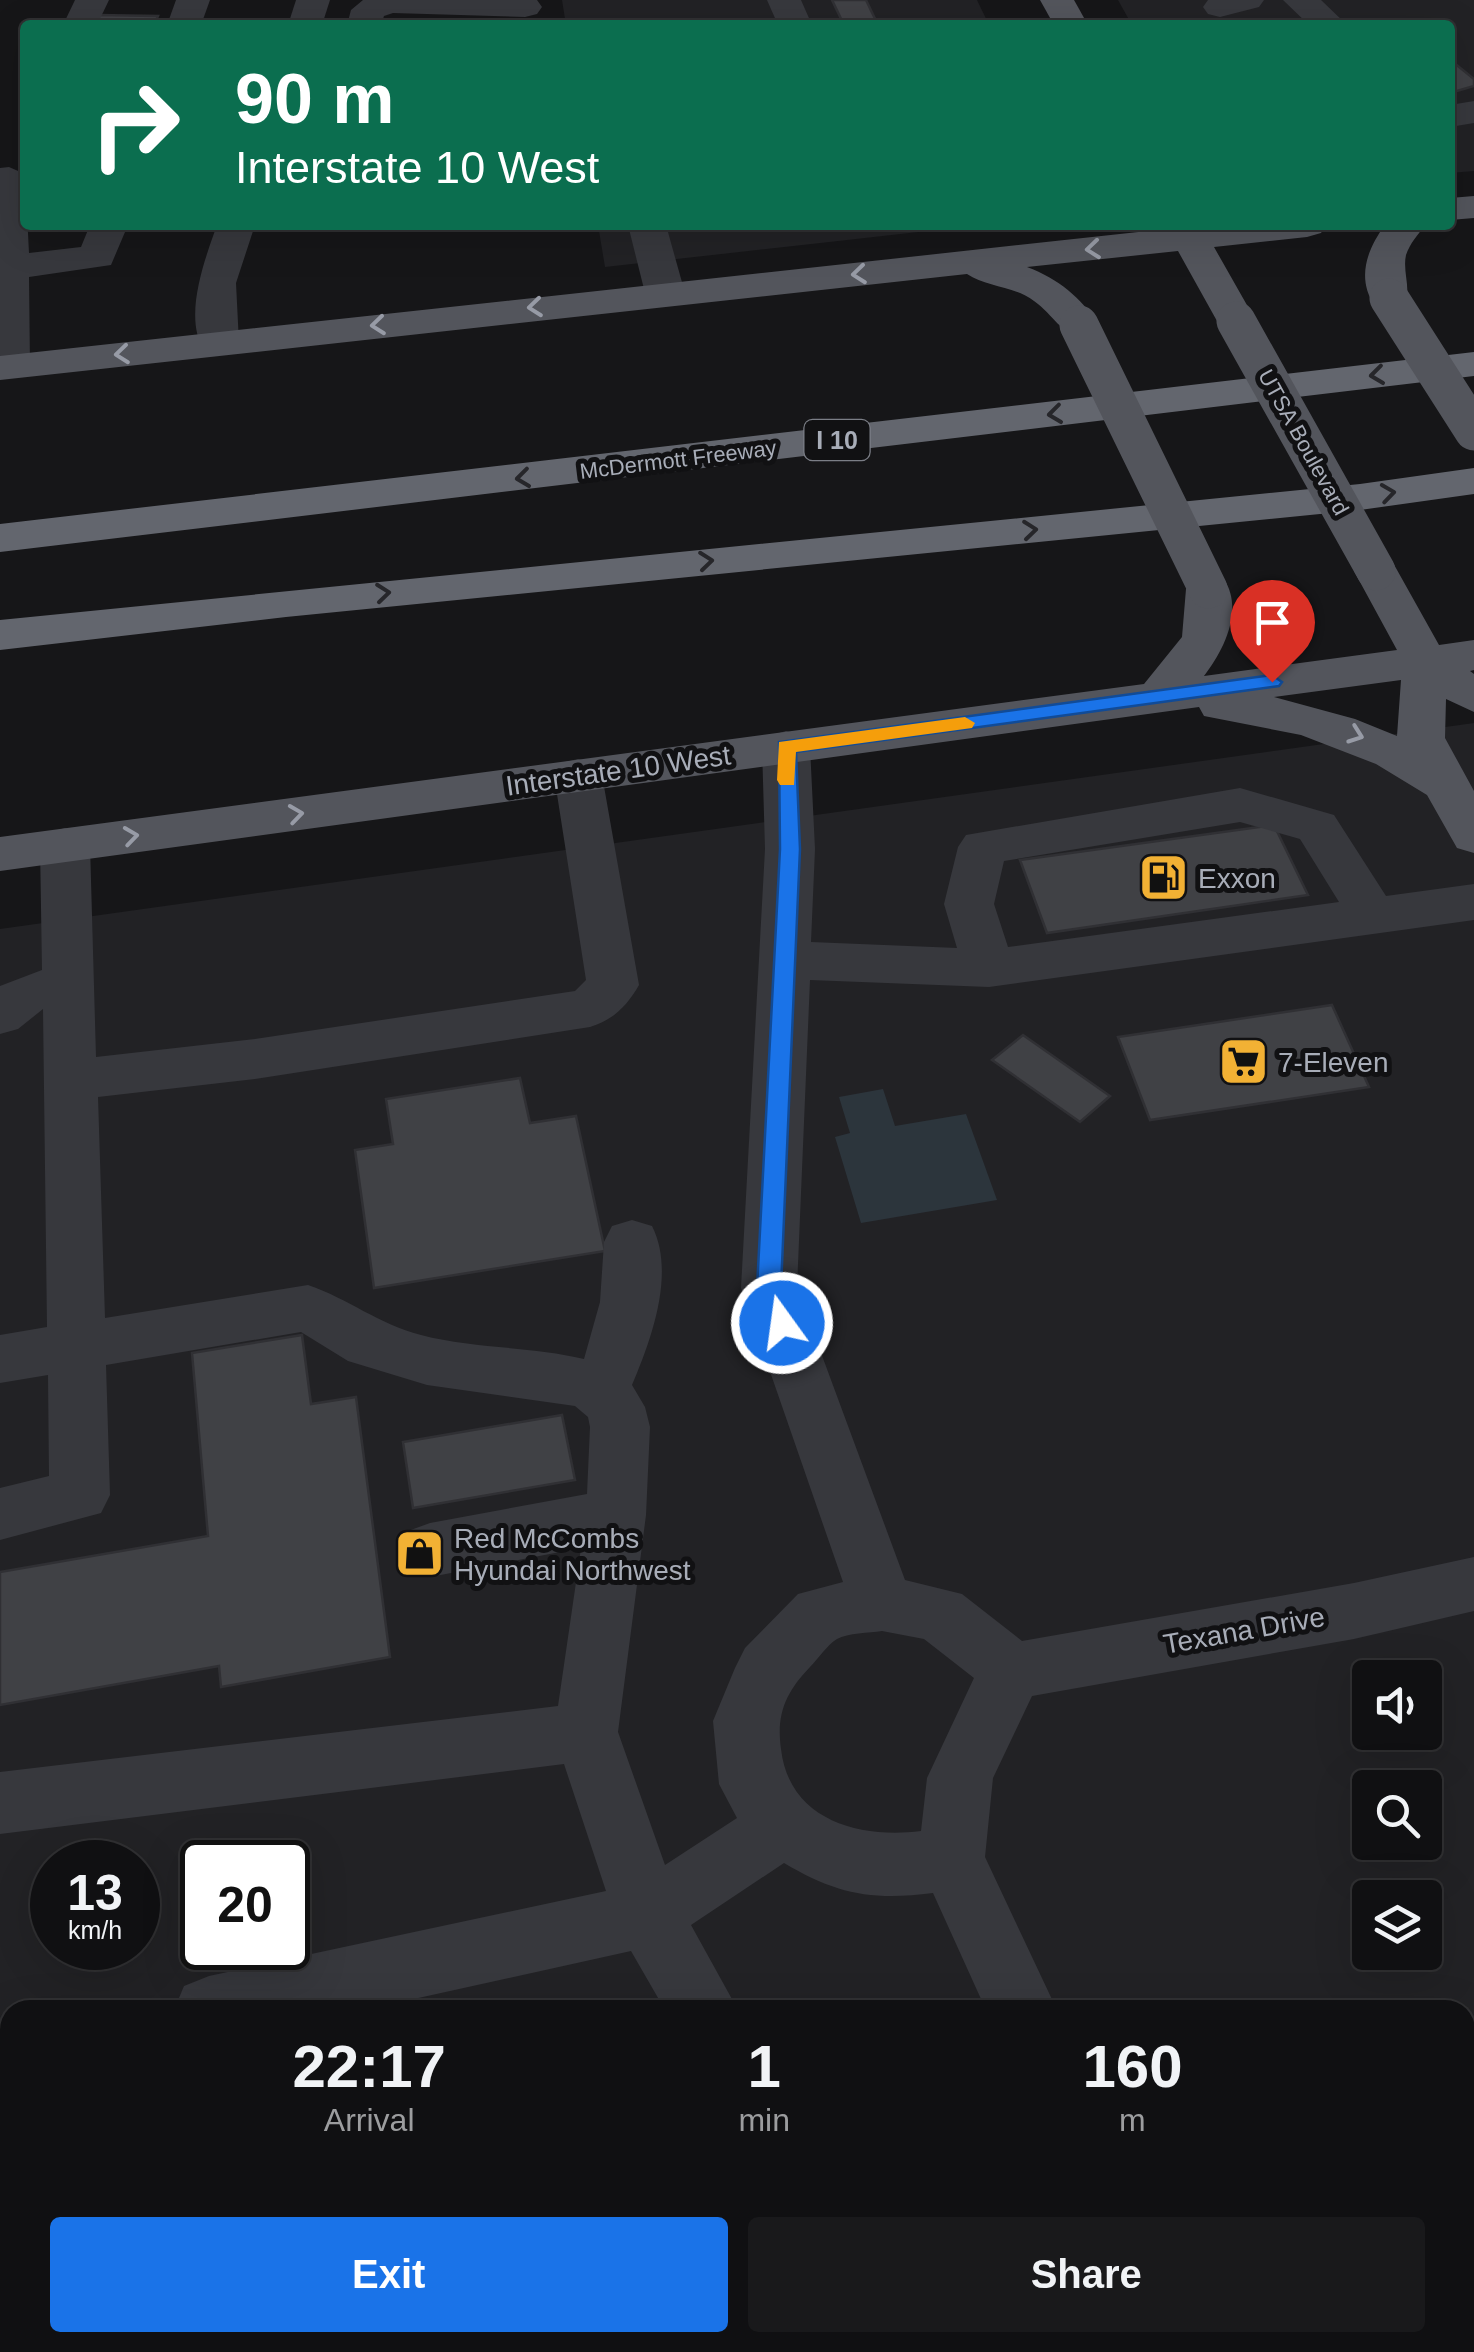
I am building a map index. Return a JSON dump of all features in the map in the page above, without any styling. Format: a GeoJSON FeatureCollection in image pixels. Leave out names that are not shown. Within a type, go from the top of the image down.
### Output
{"type":"FeatureCollection","features":[{"type":"Feature","properties":{"kind":"highway","name":"McDermott Freeway"},"geometry":{"type":"LineString","coordinates":[[0,538],[1474,364]]}},
{"type":"Feature","properties":{"kind":"highway"},"geometry":{"type":"LineString","coordinates":[[0,635],[1360,497],[1474,482]]}},
{"type":"Feature","properties":{"kind":"highway"},"geometry":{"type":"LineString","coordinates":[[0,514],[201,516]]}},
{"type":"Feature","properties":{"kind":"highway"},"geometry":{"type":"LineString","coordinates":[[0,659],[286,603]]}},
{"type":"Feature","properties":{"kind":"main road"},"geometry":{"type":"LineString","coordinates":[[956,264],[1027,230]]}},
{"type":"Feature","properties":{"kind":"main road"},"geometry":{"type":"LineString","coordinates":[[1401,230],[1384,257],[1389,298],[1474,431]]}},
{"type":"Feature","properties":{"kind":"main road"},"geometry":{"type":"LineString","coordinates":[[5,367],[956,264],[1186,231]]}},
{"type":"Feature","properties":{"kind":"main road","name":"UTSA Boulevard"},"geometry":{"type":"LineString","coordinates":[[1186,231],[1425,660],[1474,697]]}},
{"type":"Feature","properties":{"kind":"main road"},"geometry":{"type":"LineString","coordinates":[[956,264],[1007,273],[1037,284],[1064,302],[1080,326],[1208,589],[1212,618],[1206,637],[1196,658],[1158,698]]}},
{"type":"Feature","properties":{"kind":"main road","name":"Interstate 10 West"},"geometry":{"type":"LineString","coordinates":[[0,854],[1474,655]]}},
{"type":"Feature","properties":{"kind":"main road"},"geometry":{"type":"LineString","coordinates":[[1425,660],[1421,738],[1474,836]]}},
{"type":"Feature","properties":{"kind":"main road"},"geometry":{"type":"LineString","coordinates":[[1158,698],[1266,710],[1336,728],[1385,746],[1446,784]]}},
{"type":"Feature","properties":{"kind":"street"},"geometry":{"type":"LineString","coordinates":[[1300,0],[1324,20]]}},
{"type":"Feature","properties":{"kind":"street"},"geometry":{"type":"LineString","coordinates":[[365,20],[368,10],[388,2],[525,11]]}},
{"type":"Feature","properties":{"kind":"street"},"geometry":{"type":"LineString","coordinates":[[5,367],[12,167]]}},
{"type":"Feature","properties":{"kind":"street"},"geometry":{"type":"LineString","coordinates":[[10,268],[97,258],[107,230]]}},
{"type":"Feature","properties":{"kind":"street"},"geometry":{"type":"LineString","coordinates":[[219,343],[216,283],[234,230]]}},
{"type":"Feature","properties":{"kind":"street"},"geometry":{"type":"LineString","coordinates":[[648,230],[665,293]]}},
{"type":"Feature","properties":{"kind":"street"},"geometry":{"type":"LineString","coordinates":[[786,747],[790,849],[769,1288],[882,1603]]}},
{"type":"Feature","properties":{"kind":"street"},"geometry":{"type":"LineString","coordinates":[[70,1080],[255,1059],[590,1008],[613,986],[578,775]]}},
{"type":"Feature","properties":{"kind":"street"},"geometry":{"type":"LineString","coordinates":[[989,968],[969,904],[983,847],[1240,806],[1317,827],[1373,916]]}},
{"type":"Feature","properties":{"kind":"street"},"geometry":{"type":"LineString","coordinates":[[0,1514],[80,1494],[65,845]]}},
{"type":"Feature","properties":{"kind":"street"},"geometry":{"type":"LineString","coordinates":[[784,960],[989,968],[1474,902]]}},
{"type":"Feature","properties":{"kind":"street"},"geometry":{"type":"LineString","coordinates":[[0,1015],[23,996],[68,981]]}},
{"type":"Feature","properties":{"kind":"street"},"geometry":{"type":"LineString","coordinates":[[600,1390],[624,1336],[632,1301],[632,1242]]}},
{"type":"Feature","properties":{"kind":"street"},"geometry":{"type":"LineString","coordinates":[[0,1359],[308,1308],[368,1344],[427,1361],[580,1382],[600,1390],[615,1407],[620,1427],[616,1515],[586,1732],[648,1914],[697,2000]]}},
{"type":"Feature","properties":{"kind":"street"},"geometry":{"type":"LineString","coordinates":[[430,1550],[616,1515]]}},
{"type":"Feature","properties":{"kind":"street","name":"Texana Drive"},"geometry":{"type":"LineString","coordinates":[[1012,1672],[1354,1611],[1474,1584]]}},
{"type":"Feature","properties":{"kind":"street"},"geometry":{"type":"LineString","coordinates":[[950,1858],[890,1867],[838,1859],[782,1826],[752,1784],[745,1722],[767,1668],[820,1614],[882,1603],[940,1614],[1012,1672],[979,1730],[960,1778],[950,1858],[1017,2000]]}},
{"type":"Feature","properties":{"kind":"street"},"geometry":{"type":"LineString","coordinates":[[0,1803],[586,1732]]}},
{"type":"Feature","properties":{"kind":"street"},"geometry":{"type":"LineString","coordinates":[[255,2000],[648,1914],[782,1826]]}},
{"type":"Feature","properties":{"kind":"shaded area"},"geometry":{"type":"Polygon","coordinates":[[[562,0],[977,0],[987,20],[565,20],[562,0]]]}},
{"type":"Feature","properties":{"kind":"shaded area"},"geometry":{"type":"Polygon","coordinates":[[[1118,0],[1474,0],[1474,171],[1455,173],[1455,20],[1129,20],[1118,0]]]}},
{"type":"Feature","properties":{"kind":"shaded area"},"geometry":{"type":"Polygon","coordinates":[[[599,230],[936,230],[605,267],[599,230]]]}},
{"type":"Feature","properties":{"kind":"shaded area"},"geometry":{"type":"Polygon","coordinates":[[[1474,723],[1474,2000],[0,2000],[0,929],[1474,723]]]}},
{"type":"Feature","properties":{"kind":"shaded area"},"geometry":{"type":"Polygon","coordinates":[[[883,1089],[895,1126],[966,1114],[997,1200],[861,1223],[835,1137],[850,1133],[839,1097],[883,1089]]]}},
{"type":"Feature","properties":{"kind":"building"},"geometry":{"type":"Polygon","coordinates":[[[832,0],[866,0],[876,20],[842,20],[832,0]]]}},
{"type":"Feature","properties":{"kind":"building"},"geometry":{"type":"Polygon","coordinates":[[[97,15],[158,16],[156,20],[95,20],[97,15]]]}},
{"type":"Feature","properties":{"kind":"building"},"geometry":{"type":"Polygon","coordinates":[[[1455,64],[1474,79],[1474,86],[1455,92],[1455,64]]]}},
{"type":"Feature","properties":{"kind":"building","name":"Exxon"},"geometry":{"type":"Polygon","coordinates":[[[1274,825],[1308,895],[1047,933],[1020,860],[1274,825]]]}},
{"type":"Feature","properties":{"kind":"building","name":"7-Eleven"},"geometry":{"type":"Polygon","coordinates":[[[1332,1005],[1369,1087],[1150,1120],[1118,1037],[1332,1005]]]}},
{"type":"Feature","properties":{"kind":"building"},"geometry":{"type":"Polygon","coordinates":[[[1023,1035],[1110,1096],[1080,1122],[992,1060],[1023,1035]]]}},
{"type":"Feature","properties":{"kind":"building"},"geometry":{"type":"Polygon","coordinates":[[[520,1078],[530,1123],[576,1116],[605,1251],[374,1288],[355,1150],[393,1144],[386,1099],[520,1078]]]}},
{"type":"Feature","properties":{"kind":"building"},"geometry":{"type":"Polygon","coordinates":[[[302,1335],[311,1404],[356,1397],[390,1657],[221,1687],[219,1666],[0,1705],[0,1572],[208,1536],[192,1353],[302,1335]]]}},
{"type":"Feature","properties":{"kind":"building"},"geometry":{"type":"Polygon","coordinates":[[[562,1415],[575,1480],[413,1508],[403,1442],[562,1415]]]}},
{"type":"Feature","properties":{"kind":"slow traffic"},"geometry":{"type":"LineString","coordinates":[[787,780],[786,747],[965,723]]}},
{"type":"Feature","properties":{"kind":"place","name":"Exxon"},"geometry":{"type":"Point","coordinates":[1163,878]}},
{"type":"Feature","properties":{"kind":"place","name":"7-Eleven"},"geometry":{"type":"Point","coordinates":[1243,1062]}},
{"type":"Feature","properties":{"kind":"place","name":"Red McCombs Hyundai Northwest"},"geometry":{"type":"Point","coordinates":[419,1554]}},
{"type":"Feature","properties":{"kind":"route"},"geometry":{"type":"LineString","coordinates":[[782,1323],[769,1288],[790,849],[786,747],[1272,682]]}}]}
